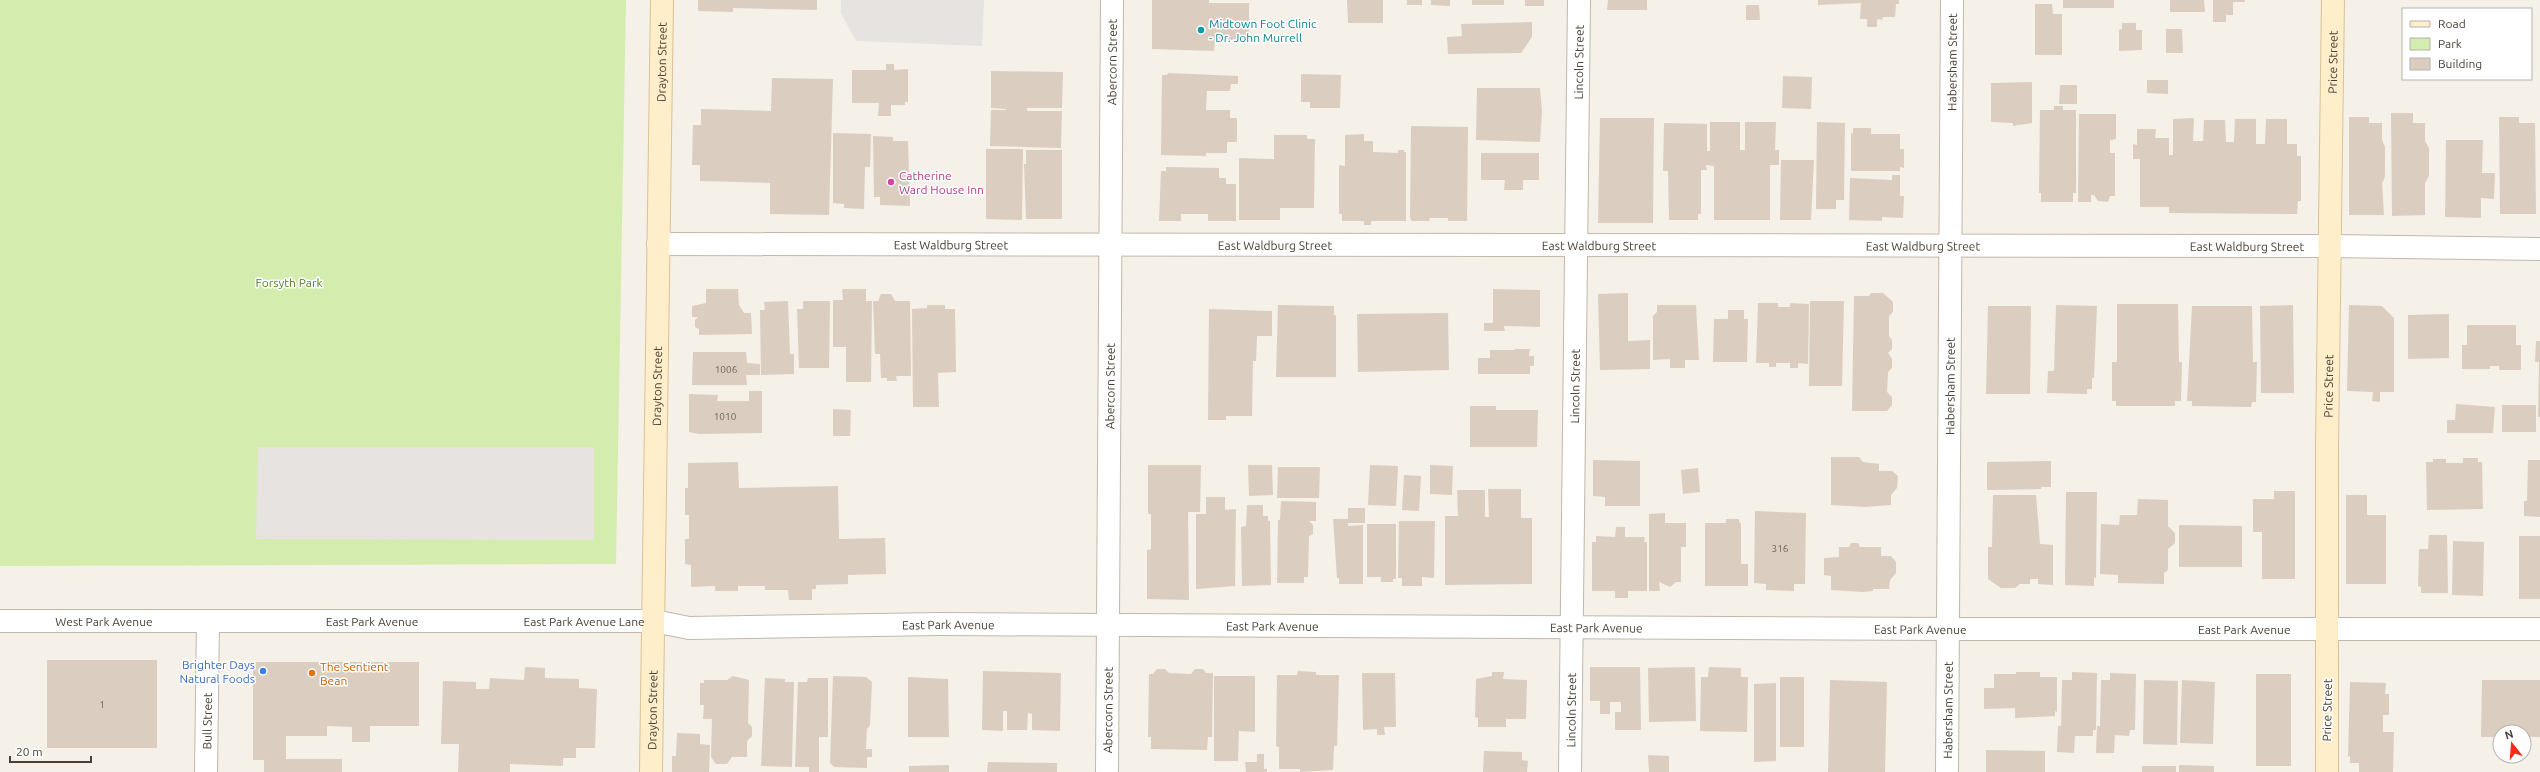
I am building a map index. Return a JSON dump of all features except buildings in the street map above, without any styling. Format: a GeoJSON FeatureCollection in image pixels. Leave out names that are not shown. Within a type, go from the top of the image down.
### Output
{"type":"FeatureCollection","features":[{"type":"Feature","properties":{"kind":"main road","name":"Drayton Street"},"geometry":{"type":"LineString","coordinates":[[651,772],[662,0]]}},
{"type":"Feature","properties":{"kind":"main road","name":"Price Street"},"geometry":{"type":"LineString","coordinates":[[2327,772],[2327,447],[2331,246],[2333,0]]}},
{"type":"Feature","properties":{"kind":"street","name":"Abercorn Street"},"geometry":{"type":"LineString","coordinates":[[1107,772],[1112,0]]}},
{"type":"Feature","properties":{"kind":"street","name":"Lincoln Street"},"geometry":{"type":"LineString","coordinates":[[1570,772],[1579,0]]}},
{"type":"Feature","properties":{"kind":"street","name":"Habersham Street"},"geometry":{"type":"LineString","coordinates":[[1947,772],[1952,0]]}},
{"type":"Feature","properties":{"kind":"street","name":"East Waldburg Street"},"geometry":{"type":"LineString","coordinates":[[658,244],[1951,247],[2331,246],[2540,249]]}},
{"type":"Feature","properties":{"kind":"street","name":"East Park Avenue"},"geometry":{"type":"LineString","coordinates":[[208,621],[513,620]]}},
{"type":"Feature","properties":{"kind":"street","name":"East Park Avenue Lane"},"geometry":{"type":"LineString","coordinates":[[513,620],[654,620]]}},
{"type":"Feature","properties":{"kind":"street","name":"East Park Avenue"},"geometry":{"type":"LineString","coordinates":[[654,620],[689,628],[940,624],[1572,628],[2540,629]]}},
{"type":"Feature","properties":{"kind":"street","name":"West Park Avenue"},"geometry":{"type":"LineString","coordinates":[[0,621],[208,621]]}},
{"type":"Feature","properties":{"kind":"street","name":"Bull Street"},"geometry":{"type":"LineString","coordinates":[[206,772],[208,621]]}},
{"type":"Feature","properties":{"kind":"green space","name":"Forsyth Park"},"geometry":{"type":"Polygon","coordinates":[[[0,0],[626,0],[616,564],[0,566],[0,0]]]}},
{"type":"Feature","properties":{"kind":"shaded area"},"geometry":{"type":"Polygon","coordinates":[[[841,0],[984,0],[982,46],[856,41],[841,13],[841,0]]]}},
{"type":"Feature","properties":{"kind":"shaded area"},"geometry":{"type":"Polygon","coordinates":[[[258,447],[594,447],[594,540],[256,539],[258,447]]]}},
{"type":"Feature","properties":{"kind":"place","name":"Midtown Foot Clinic - Dr. John Murrell"},"geometry":{"type":"Point","coordinates":[1201,30]}},
{"type":"Feature","properties":{"kind":"place","name":"Catherine Ward House Inn"},"geometry":{"type":"Point","coordinates":[891,182]}},
{"type":"Feature","properties":{"kind":"place","name":"Brighter Days Natural Foods"},"geometry":{"type":"Point","coordinates":[263,671]}},
{"type":"Feature","properties":{"kind":"place","name":"The Sentient Bean"},"geometry":{"type":"Point","coordinates":[312,673]}}]}
